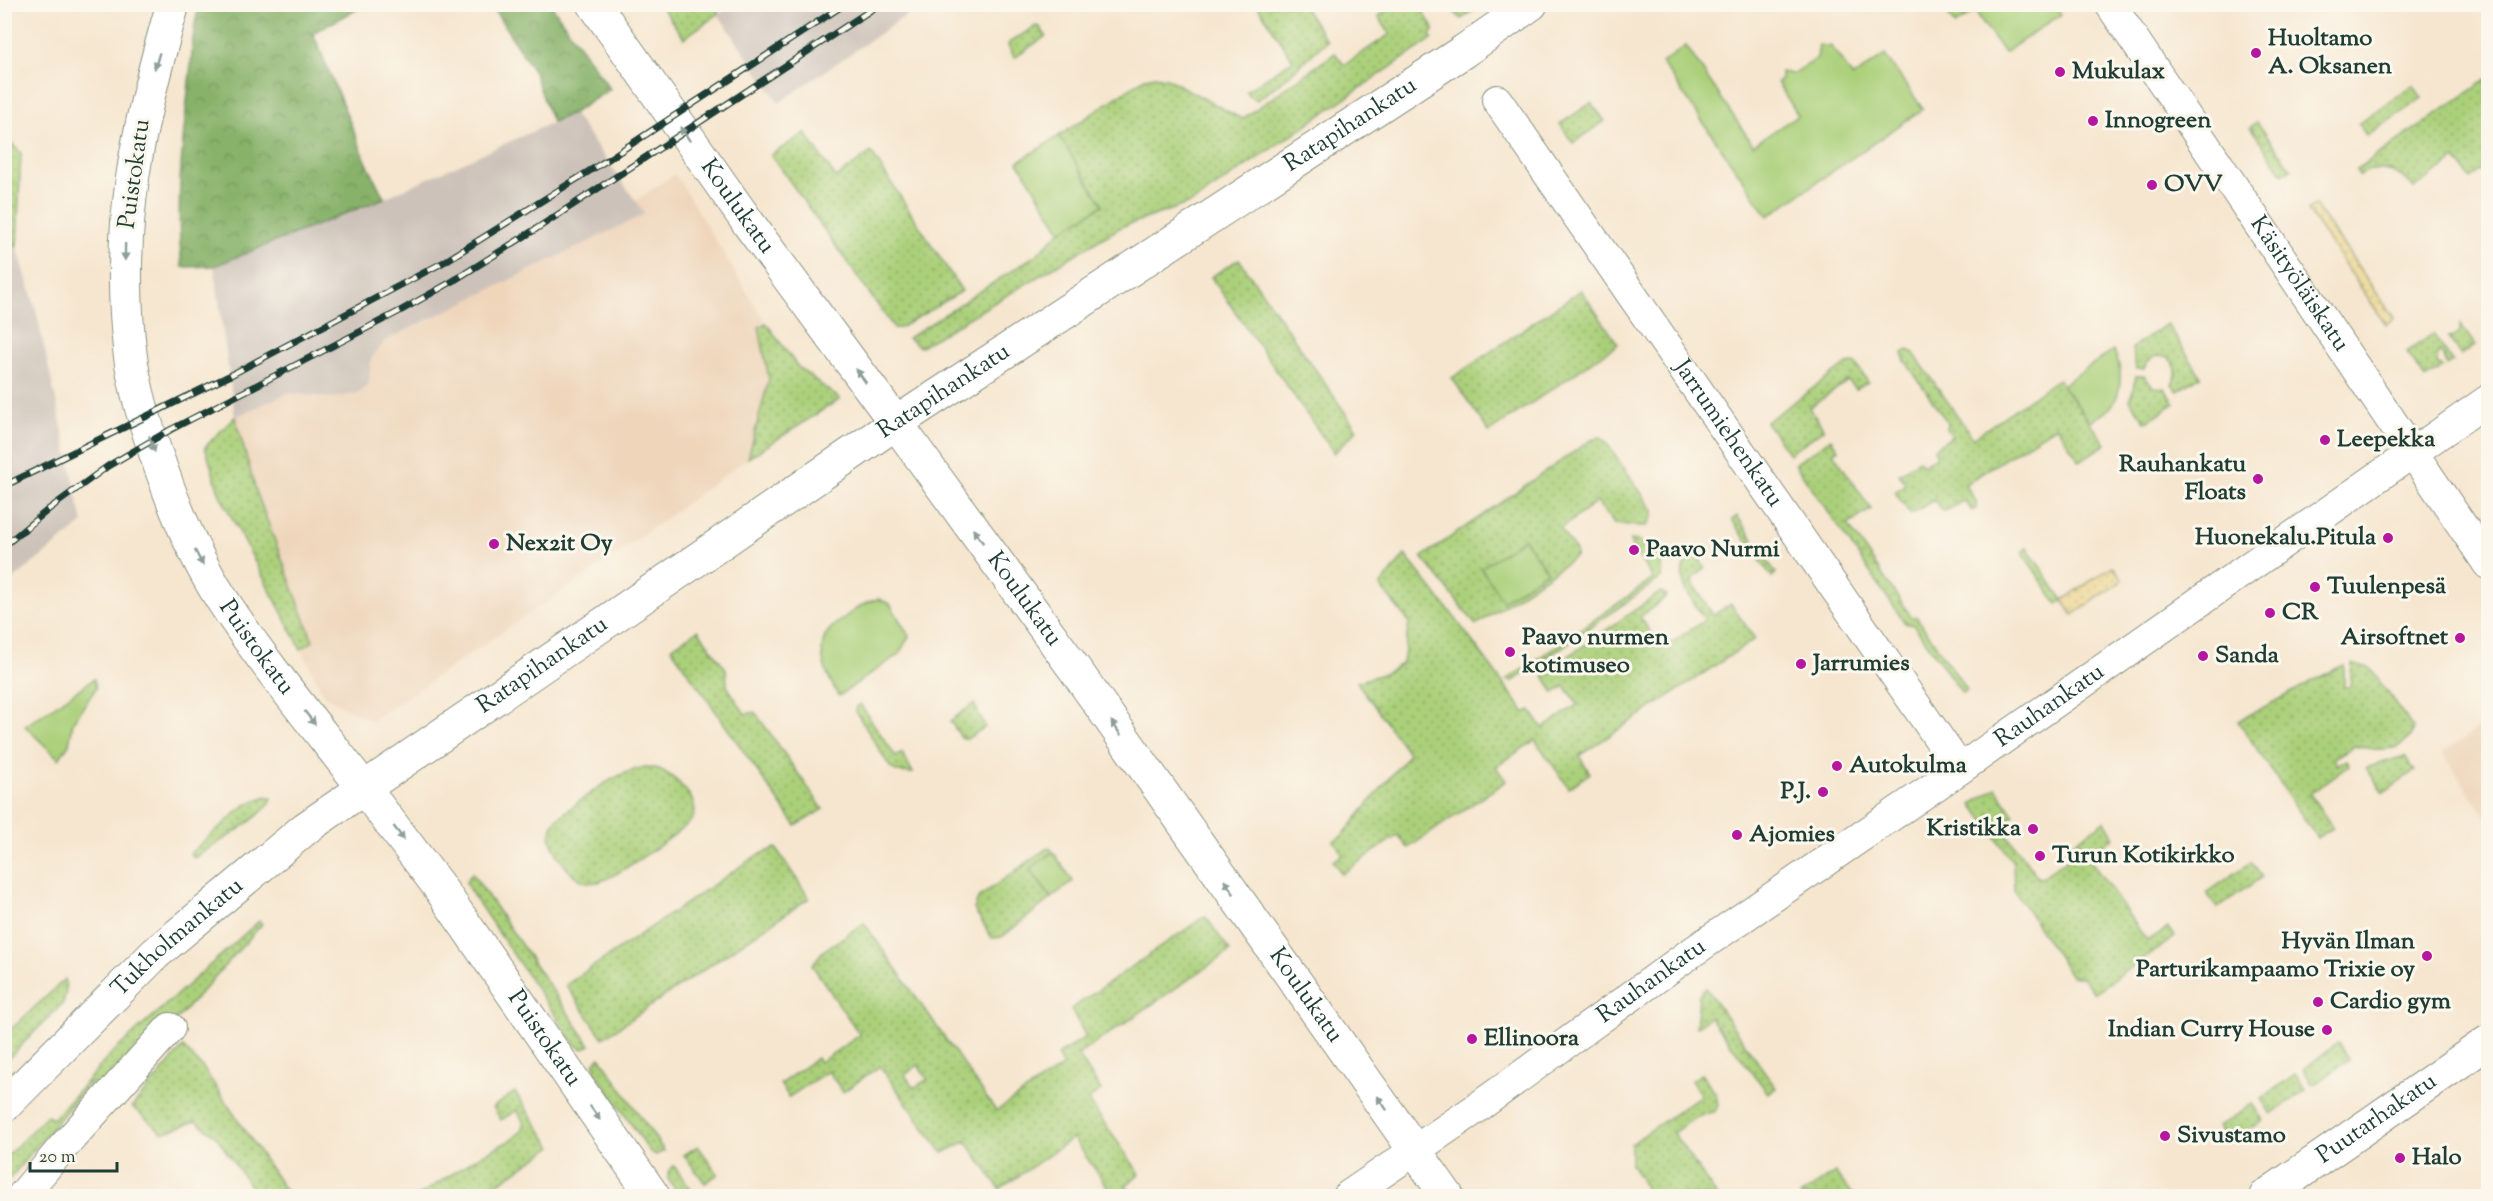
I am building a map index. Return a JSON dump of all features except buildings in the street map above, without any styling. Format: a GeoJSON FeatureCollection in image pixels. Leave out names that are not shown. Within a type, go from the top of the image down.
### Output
{"type":"FeatureCollection","features":[{"type":"Feature","properties":{"kind":"main road","name":"Puistokatu"},"geometry":{"type":"LineString","coordinates":[[173,4],[139,132],[126,230],[125,288],[130,354],[136,385],[146,427],[174,505],[220,596],[254,646],[437,884],[653,1197]]}},
{"type":"Feature","properties":{"kind":"main road","name":"Koulukatu"},"geometry":{"type":"LineString","coordinates":[[594,4],[749,224],[1079,675],[1447,1197]]}},
{"type":"Feature","properties":{"kind":"main road","name":"Ratapihankatu"},"geometry":{"type":"LineString","coordinates":[[363,787],[896,423],[1454,58],[1531,4]]}},
{"type":"Feature","properties":{"kind":"main road","name":"Tukholmankatu"},"geometry":{"type":"LineString","coordinates":[[4,1106],[155,954],[294,837],[363,787]]}},
{"type":"Feature","properties":{"kind":"main road","name":"Puutarhakatu"},"geometry":{"type":"LineString","coordinates":[[2266,1197],[2488,1042]]}},
{"type":"Feature","properties":{"kind":"street","name":"Käsityöläiskatu"},"geometry":{"type":"LineString","coordinates":[[2122,9],[2488,564]]}},
{"type":"Feature","properties":{"kind":"street","name":"Jarrumiehenkatu"},"geometry":{"type":"LineString","coordinates":[[1497,100],[1960,769]]}},
{"type":"Feature","properties":{"kind":"street","name":"Rauhankatu"},"geometry":{"type":"LineString","coordinates":[[1348,1197],[1688,955],[1960,769],[2488,400]]}},
{"type":"Feature","properties":{"kind":"street"},"geometry":{"type":"LineString","coordinates":[[22,1197],[63,1146],[170,1028]]}},
{"type":"Feature","properties":{"kind":"shaded area"},"geometry":{"type":"Polygon","coordinates":[[[734,5],[921,5],[779,103],[718,14],[734,5]]]}},
{"type":"Feature","properties":{"kind":"shaded area"},"geometry":{"type":"Polygon","coordinates":[[[573,113],[645,214],[385,341],[371,359],[369,384],[359,393],[332,398],[288,393],[235,417],[214,266],[384,198],[573,113]]]}},
{"type":"Feature","properties":{"kind":"shaded area"},"geometry":{"type":"Polygon","coordinates":[[[675,174],[766,323],[759,328],[769,379],[748,458],[611,558],[372,721],[325,697],[301,649],[313,640],[256,491],[235,417],[288,393],[332,398],[369,384],[371,359],[385,341],[431,320],[634,202],[675,174]]]}},
{"type":"Feature","properties":{"kind":"shaded area"},"geometry":{"type":"Polygon","coordinates":[[[17,246],[36,310],[83,523],[5,586],[4,247],[17,246]]]}},
{"type":"Feature","properties":{"kind":"shaded area"},"geometry":{"type":"Polygon","coordinates":[[[2488,721],[2488,820],[2442,753],[2488,721]]]}},
{"type":"Feature","properties":{"kind":"green space"},"geometry":{"type":"Polygon","coordinates":[[[200,5],[365,5],[313,33],[366,161],[384,198],[214,266],[182,267],[179,218],[181,170],[194,30],[200,5]]]}},
{"type":"Feature","properties":{"kind":"green space"},"geometry":{"type":"Polygon","coordinates":[[[491,5],[551,5],[610,89],[573,113],[552,122],[533,70],[491,5]]]}},
{"type":"Feature","properties":{"kind":"green space"},"geometry":{"type":"Polygon","coordinates":[[[660,5],[719,5],[718,14],[684,38],[660,5]]]}},
{"type":"Feature","properties":{"kind":"green space"},"geometry":{"type":"Polygon","coordinates":[[[1257,5],[1302,5],[1327,41],[1286,78],[1257,100],[1250,97],[1246,91],[1293,60],[1257,5]]]}},
{"type":"Feature","properties":{"kind":"green space"},"geometry":{"type":"Polygon","coordinates":[[[1396,5],[1419,5],[1434,29],[1430,36],[1432,39],[1193,202],[1121,227],[920,347],[908,338],[1036,255],[1061,231],[1102,205],[1059,136],[1145,78],[1155,76],[1166,78],[1242,119],[1335,53],[1344,65],[1390,34],[1378,16],[1396,5]]]}},
{"type":"Feature","properties":{"kind":"green space"},"geometry":{"type":"Polygon","coordinates":[[[1448,5],[1482,5],[1461,19],[1448,5]]]}},
{"type":"Feature","properties":{"kind":"green space"},"geometry":{"type":"Polygon","coordinates":[[[1942,5],[2054,5],[2061,14],[2004,53],[1975,11],[1955,25],[1942,5]]]}},
{"type":"Feature","properties":{"kind":"green space"},"geometry":{"type":"Polygon","coordinates":[[[1036,26],[1040,27],[1046,36],[1014,58],[1008,45],[1010,42],[1036,26]]]}},
{"type":"Feature","properties":{"kind":"green space"},"geometry":{"type":"Polygon","coordinates":[[[1819,45],[1826,47],[1830,45],[1853,77],[1885,55],[1923,109],[1768,216],[1662,63],[1686,46],[1753,145],[1798,115],[1777,82],[1781,80],[1781,72],[1793,74],[1817,58],[1819,45]]]}},
{"type":"Feature","properties":{"kind":"green space"},"geometry":{"type":"Polygon","coordinates":[[[2487,79],[2488,165],[2471,179],[2456,159],[2414,188],[2409,182],[2389,171],[2366,171],[2359,175],[2356,170],[2487,79]]]}},
{"type":"Feature","properties":{"kind":"green space"},"geometry":{"type":"Polygon","coordinates":[[[2413,85],[2422,98],[2367,136],[2358,124],[2413,85]]]}},
{"type":"Feature","properties":{"kind":"green space"},"geometry":{"type":"Polygon","coordinates":[[[1591,103],[1605,121],[1573,143],[1560,124],[1591,103]]]}},
{"type":"Feature","properties":{"kind":"green space"},"geometry":{"type":"Polygon","coordinates":[[[2257,122],[2291,169],[2283,174],[2250,127],[2257,122]]]}},
{"type":"Feature","properties":{"kind":"green space"},"geometry":{"type":"Polygon","coordinates":[[[805,133],[836,178],[871,152],[962,291],[900,328],[894,328],[771,155],[805,133]]]}},
{"type":"Feature","properties":{"kind":"green space"},"geometry":{"type":"Polygon","coordinates":[[[4,136],[21,153],[17,246],[5,247],[4,136]]]}},
{"type":"Feature","properties":{"kind":"green space"},"geometry":{"type":"Polygon","coordinates":[[[1059,136],[1103,205],[1061,231],[1018,162],[1059,136]]]}},
{"type":"Feature","properties":{"kind":"green space"},"geometry":{"type":"Polygon","coordinates":[[[1239,259],[1357,430],[1334,453],[1211,277],[1239,259]]]}},
{"type":"Feature","properties":{"kind":"green space"},"geometry":{"type":"Polygon","coordinates":[[[1581,290],[1618,344],[1489,432],[1452,378],[1581,290]]]}},
{"type":"Feature","properties":{"kind":"green space"},"geometry":{"type":"Polygon","coordinates":[[[766,323],[798,367],[840,399],[748,458],[769,379],[759,327],[766,323]]]}},
{"type":"Feature","properties":{"kind":"green space"},"geometry":{"type":"Polygon","coordinates":[[[2167,324],[2201,376],[2178,391],[2172,384],[2176,376],[2173,362],[2161,356],[2154,357],[2148,361],[2144,369],[2136,369],[2132,348],[2167,324]]]}},
{"type":"Feature","properties":{"kind":"green space"},"geometry":{"type":"Polygon","coordinates":[[[2460,324],[2475,345],[2461,355],[2448,337],[2458,335],[2460,324]]]}},
{"type":"Feature","properties":{"kind":"green space"},"geometry":{"type":"Polygon","coordinates":[[[2433,334],[2452,361],[2447,365],[2443,354],[2439,352],[2437,364],[2443,367],[2425,379],[2407,352],[2433,334]]]}},
{"type":"Feature","properties":{"kind":"green space"},"geometry":{"type":"Polygon","coordinates":[[[1908,350],[1913,352],[1973,438],[2058,379],[2106,444],[2080,461],[2056,426],[1965,484],[1977,503],[1977,508],[1972,511],[1964,500],[1946,511],[1941,510],[1934,500],[1910,514],[1895,492],[1906,484],[1899,474],[1919,460],[1923,465],[1937,455],[1934,449],[1952,436],[1946,427],[1949,425],[1904,359],[1903,353],[1908,350]]]}},
{"type":"Feature","properties":{"kind":"green space"},"geometry":{"type":"Polygon","coordinates":[[[2113,350],[2120,371],[2117,395],[2110,408],[2090,422],[2062,385],[2113,350]]]}},
{"type":"Feature","properties":{"kind":"green space"},"geometry":{"type":"Polygon","coordinates":[[[1855,363],[1868,382],[1856,389],[1848,381],[1809,408],[1824,429],[1789,454],[1766,422],[1847,364],[1855,363]]]}},
{"type":"Feature","properties":{"kind":"green space"},"geometry":{"type":"Polygon","coordinates":[[[2136,376],[2144,376],[2154,387],[2164,388],[2175,403],[2146,422],[2130,401],[2136,376]]]}},
{"type":"Feature","properties":{"kind":"green space"},"geometry":{"type":"Polygon","coordinates":[[[235,417],[256,491],[313,641],[301,649],[220,495],[205,447],[235,417]]]}},
{"type":"Feature","properties":{"kind":"green space"},"geometry":{"type":"Polygon","coordinates":[[[1594,438],[1604,439],[1653,510],[1653,516],[1647,526],[1614,524],[1597,502],[1560,529],[1576,551],[1576,556],[1476,625],[1422,557],[1594,438]]]}},
{"type":"Feature","properties":{"kind":"green space"},"geometry":{"type":"Polygon","coordinates":[[[1831,439],[1838,449],[1833,453],[1871,509],[1848,525],[1912,618],[1916,616],[1967,690],[1962,693],[1914,625],[1905,623],[1795,464],[1831,439]]]}},
{"type":"Feature","properties":{"kind":"green space"},"geometry":{"type":"Polygon","coordinates":[[[1737,516],[1776,573],[1772,577],[1732,520],[1737,516]]]}},
{"type":"Feature","properties":{"kind":"green space"},"geometry":{"type":"Polygon","coordinates":[[[1524,539],[1547,571],[1503,601],[1481,568],[1524,539]]]}},
{"type":"Feature","properties":{"kind":"green space"},"geometry":{"type":"Polygon","coordinates":[[[1630,540],[1645,543],[1656,551],[1662,562],[1661,578],[1512,682],[1507,680],[1653,579],[1630,540]]]}},
{"type":"Feature","properties":{"kind":"green space"},"geometry":{"type":"Polygon","coordinates":[[[2027,548],[2063,600],[2057,604],[2022,552],[2027,548]]]}},
{"type":"Feature","properties":{"kind":"green space"},"geometry":{"type":"Polygon","coordinates":[[[1696,553],[1705,568],[1691,581],[1713,615],[1731,604],[1755,639],[1579,756],[1590,773],[1569,788],[1535,740],[1496,767],[1506,781],[1408,848],[1398,835],[1342,874],[1333,861],[1343,855],[1334,841],[1343,835],[1409,754],[1357,682],[1386,673],[1403,663],[1409,622],[1380,586],[1405,555],[1525,713],[1530,710],[1543,728],[1578,704],[1565,686],[1554,693],[1543,674],[1661,592],[1666,595],[1665,598],[1640,617],[1662,649],[1705,620],[1683,581],[1682,572],[1685,563],[1690,554],[1696,553]]]}},
{"type":"Feature","properties":{"kind":"green space"},"geometry":{"type":"Polygon","coordinates":[[[879,599],[890,604],[909,636],[899,654],[839,696],[824,665],[822,648],[824,640],[831,628],[857,608],[879,599]]]}},
{"type":"Feature","properties":{"kind":"green space"},"geometry":{"type":"Polygon","coordinates":[[[698,630],[726,669],[727,686],[745,714],[755,712],[823,809],[796,826],[671,648],[698,630]]]}},
{"type":"Feature","properties":{"kind":"green space"},"geometry":{"type":"Polygon","coordinates":[[[2352,664],[2370,668],[2413,728],[2410,737],[2397,747],[2371,749],[2354,746],[2334,758],[2337,765],[2346,760],[2349,765],[2310,794],[2333,828],[2317,838],[2238,721],[2339,667],[2344,666],[2344,687],[2350,687],[2352,664]]]}},
{"type":"Feature","properties":{"kind":"green space"},"geometry":{"type":"Polygon","coordinates":[[[94,679],[96,688],[73,722],[69,744],[59,759],[25,726],[94,679]]]}},
{"type":"Feature","properties":{"kind":"green space"},"geometry":{"type":"Polygon","coordinates":[[[860,704],[896,757],[902,753],[913,773],[897,772],[890,767],[856,712],[856,707],[860,704]]]}},
{"type":"Feature","properties":{"kind":"green space"},"geometry":{"type":"Polygon","coordinates":[[[974,704],[985,727],[967,739],[961,737],[950,721],[974,704]]]}},
{"type":"Feature","properties":{"kind":"green space"},"geometry":{"type":"Polygon","coordinates":[[[2405,756],[2415,771],[2384,793],[2366,768],[2405,756]]]}},
{"type":"Feature","properties":{"kind":"green space"},"geometry":{"type":"Polygon","coordinates":[[[645,767],[665,772],[685,789],[694,804],[693,818],[664,843],[606,879],[591,882],[575,876],[566,867],[554,847],[550,834],[556,820],[609,781],[632,770],[645,767]]]}},
{"type":"Feature","properties":{"kind":"green space"},"geometry":{"type":"Polygon","coordinates":[[[1996,788],[2014,815],[2000,825],[2039,879],[2071,857],[2065,849],[2105,821],[2114,837],[2088,857],[2147,941],[2168,928],[2175,937],[2094,993],[2083,978],[2071,976],[2014,890],[2013,862],[1972,804],[1996,788]]]}},
{"type":"Feature","properties":{"kind":"green space"},"geometry":{"type":"Polygon","coordinates":[[[266,796],[272,798],[268,805],[250,822],[194,858],[190,853],[244,806],[266,796]]]}},
{"type":"Feature","properties":{"kind":"green space"},"geometry":{"type":"Polygon","coordinates":[[[1049,847],[1053,852],[1030,869],[1051,898],[1002,937],[992,938],[974,909],[979,897],[1049,847]]]}},
{"type":"Feature","properties":{"kind":"green space"},"geometry":{"type":"Polygon","coordinates":[[[776,848],[809,898],[603,1038],[566,985],[756,856],[776,848]]]}},
{"type":"Feature","properties":{"kind":"green space"},"geometry":{"type":"Polygon","coordinates":[[[1053,852],[1073,881],[1051,898],[1030,869],[1053,852]]]}},
{"type":"Feature","properties":{"kind":"green space"},"geometry":{"type":"Polygon","coordinates":[[[2251,862],[2262,877],[2217,908],[2207,893],[2251,862]]]}},
{"type":"Feature","properties":{"kind":"green space"},"geometry":{"type":"Polygon","coordinates":[[[472,873],[590,1045],[583,1049],[576,1046],[470,891],[466,882],[472,873]]]}},
{"type":"Feature","properties":{"kind":"green space"},"geometry":{"type":"Polygon","coordinates":[[[1205,916],[1230,951],[1078,1055],[1101,1090],[1088,1100],[1140,1174],[1126,1185],[1132,1195],[1130,1196],[1114,1196],[1073,1138],[1000,1189],[966,1141],[943,1153],[940,1150],[880,1066],[843,1092],[828,1071],[789,1097],[780,1084],[817,1058],[820,1062],[860,1035],[812,965],[823,951],[864,923],[996,1111],[1063,1066],[1057,1055],[1086,1037],[1071,1009],[1205,916]],[[918,1065],[905,1075],[914,1088],[928,1079],[918,1065]]]}},
{"type":"Feature","properties":{"kind":"green space"},"geometry":{"type":"Polygon","coordinates":[[[259,921],[262,924],[179,1017],[104,1085],[92,1083],[88,1085],[5,1184],[5,1158],[47,1115],[53,1119],[111,1054],[259,921]]]}},
{"type":"Feature","properties":{"kind":"green space"},"geometry":{"type":"Polygon","coordinates":[[[65,979],[66,991],[63,1003],[5,1062],[5,1035],[65,979]]]}},
{"type":"Feature","properties":{"kind":"green space"},"geometry":{"type":"Polygon","coordinates":[[[1706,988],[1776,1088],[1768,1093],[1710,1017],[1696,1027],[1699,995],[1706,988]]]}},
{"type":"Feature","properties":{"kind":"green space"},"geometry":{"type":"Polygon","coordinates":[[[2338,1043],[2349,1060],[2313,1085],[2303,1069],[2338,1043]]]}},
{"type":"Feature","properties":{"kind":"green space"},"geometry":{"type":"Polygon","coordinates":[[[183,1047],[203,1068],[289,1196],[257,1196],[216,1136],[196,1121],[163,1133],[132,1107],[183,1047]]]}},
{"type":"Feature","properties":{"kind":"green space"},"geometry":{"type":"Polygon","coordinates":[[[600,1057],[664,1151],[656,1155],[650,1152],[595,1071],[594,1063],[600,1057]]]}},
{"type":"Feature","properties":{"kind":"green space"},"geometry":{"type":"Polygon","coordinates":[[[1701,1074],[1716,1094],[1718,1105],[1715,1111],[1695,1118],[1673,1133],[1717,1196],[1650,1196],[1631,1164],[1631,1144],[1701,1095],[1691,1081],[1701,1074]]]}},
{"type":"Feature","properties":{"kind":"green space"},"geometry":{"type":"Polygon","coordinates":[[[2295,1074],[2306,1090],[2271,1114],[2261,1099],[2295,1074]]]}},
{"type":"Feature","properties":{"kind":"green space"},"geometry":{"type":"Polygon","coordinates":[[[515,1092],[552,1147],[479,1196],[418,1196],[478,1157],[511,1140],[523,1130],[523,1121],[517,1110],[501,1120],[493,1107],[515,1092]]]}},
{"type":"Feature","properties":{"kind":"green space"},"geometry":{"type":"Polygon","coordinates":[[[2252,1104],[2263,1120],[2229,1143],[2218,1127],[2252,1104]]]}},
{"type":"Feature","properties":{"kind":"green space"},"geometry":{"type":"Polygon","coordinates":[[[698,1146],[718,1174],[705,1183],[684,1155],[698,1146]]]}},
{"type":"Feature","properties":{"kind":"green space"},"geometry":{"type":"Polygon","coordinates":[[[674,1166],[695,1196],[680,1196],[668,1179],[668,1172],[674,1166]]]}},
{"type":"Feature","properties":{"kind":"green space"},"geometry":{"type":"Polygon","coordinates":[[[1835,1172],[1853,1196],[1800,1196],[1835,1172]]]}},
{"type":"Feature","properties":{"kind":"sand"},"geometry":{"type":"Polygon","coordinates":[[[2315,205],[2394,318],[2386,324],[2308,211],[2315,205]]]}},
{"type":"Feature","properties":{"kind":"sand"},"geometry":{"type":"Polygon","coordinates":[[[2113,566],[2123,580],[2073,615],[2063,600],[2113,566]]]}},
{"type":"Feature","properties":{"kind":"railway"},"geometry":{"type":"LineString","coordinates":[[4,486],[229,376],[444,262],[607,160],[845,4]]}},
{"type":"Feature","properties":{"kind":"railway"},"geometry":{"type":"LineString","coordinates":[[4,546],[49,509],[108,466],[170,430],[400,311],[453,281],[880,4]]}},
{"type":"Feature","properties":{"kind":"place","name":"Huoltamo A. Oksanen"},"geometry":{"type":"Point","coordinates":[2256,53]}},
{"type":"Feature","properties":{"kind":"place","name":"Mukulax"},"geometry":{"type":"Point","coordinates":[2060,72]}},
{"type":"Feature","properties":{"kind":"place","name":"Innogreen"},"geometry":{"type":"Point","coordinates":[2093,121]}},
{"type":"Feature","properties":{"kind":"place","name":"OVV"},"geometry":{"type":"Point","coordinates":[2152,185]}},
{"type":"Feature","properties":{"kind":"place","name":"Leepekka"},"geometry":{"type":"Point","coordinates":[2325,440]}},
{"type":"Feature","properties":{"kind":"place","name":"Rauhankatu Floats"},"geometry":{"type":"Point","coordinates":[2258,479]}},
{"type":"Feature","properties":{"kind":"place","name":"Huonekalu.Pitula"},"geometry":{"type":"Point","coordinates":[2388,538]}},
{"type":"Feature","properties":{"kind":"place","name":"Nex2it Oy"},"geometry":{"type":"Point","coordinates":[494,544]}},
{"type":"Feature","properties":{"kind":"place","name":"Paavo Nurmi"},"geometry":{"type":"Point","coordinates":[1634,550]}},
{"type":"Feature","properties":{"kind":"place","name":"Tuulenpesä"},"geometry":{"type":"Point","coordinates":[2315,587]}},
{"type":"Feature","properties":{"kind":"place","name":"CR"},"geometry":{"type":"Point","coordinates":[2270,613]}},
{"type":"Feature","properties":{"kind":"place","name":"Airsoftnet"},"geometry":{"type":"Point","coordinates":[2460,638]}},
{"type":"Feature","properties":{"kind":"place","name":"Paavo nurmen kotimuseo"},"geometry":{"type":"Point","coordinates":[1510,652]}},
{"type":"Feature","properties":{"kind":"place","name":"Sanda"},"geometry":{"type":"Point","coordinates":[2203,656]}},
{"type":"Feature","properties":{"kind":"place","name":"Jarrumies"},"geometry":{"type":"Point","coordinates":[1801,664]}},
{"type":"Feature","properties":{"kind":"place","name":"Autokulma"},"geometry":{"type":"Point","coordinates":[1837,766]}},
{"type":"Feature","properties":{"kind":"place","name":"P.J."},"geometry":{"type":"Point","coordinates":[1823,792]}},
{"type":"Feature","properties":{"kind":"place","name":"Kristikka"},"geometry":{"type":"Point","coordinates":[2033,829]}},
{"type":"Feature","properties":{"kind":"place","name":"Ajomies"},"geometry":{"type":"Point","coordinates":[1737,835]}},
{"type":"Feature","properties":{"kind":"place","name":"Turun Kotikirkko"},"geometry":{"type":"Point","coordinates":[2040,856]}},
{"type":"Feature","properties":{"kind":"place","name":"Hyvän Ilman Parturikampaamo Trixie oy"},"geometry":{"type":"Point","coordinates":[2427,956]}},
{"type":"Feature","properties":{"kind":"place","name":"Cardio gym"},"geometry":{"type":"Point","coordinates":[2318,1002]}},
{"type":"Feature","properties":{"kind":"place","name":"Indian Curry House"},"geometry":{"type":"Point","coordinates":[2327,1030]}},
{"type":"Feature","properties":{"kind":"place","name":"Ellinoora"},"geometry":{"type":"Point","coordinates":[1472,1039]}},
{"type":"Feature","properties":{"kind":"place","name":"Sivustamo"},"geometry":{"type":"Point","coordinates":[2165,1136]}},
{"type":"Feature","properties":{"kind":"place","name":"Halo"},"geometry":{"type":"Point","coordinates":[2400,1158]}}]}
